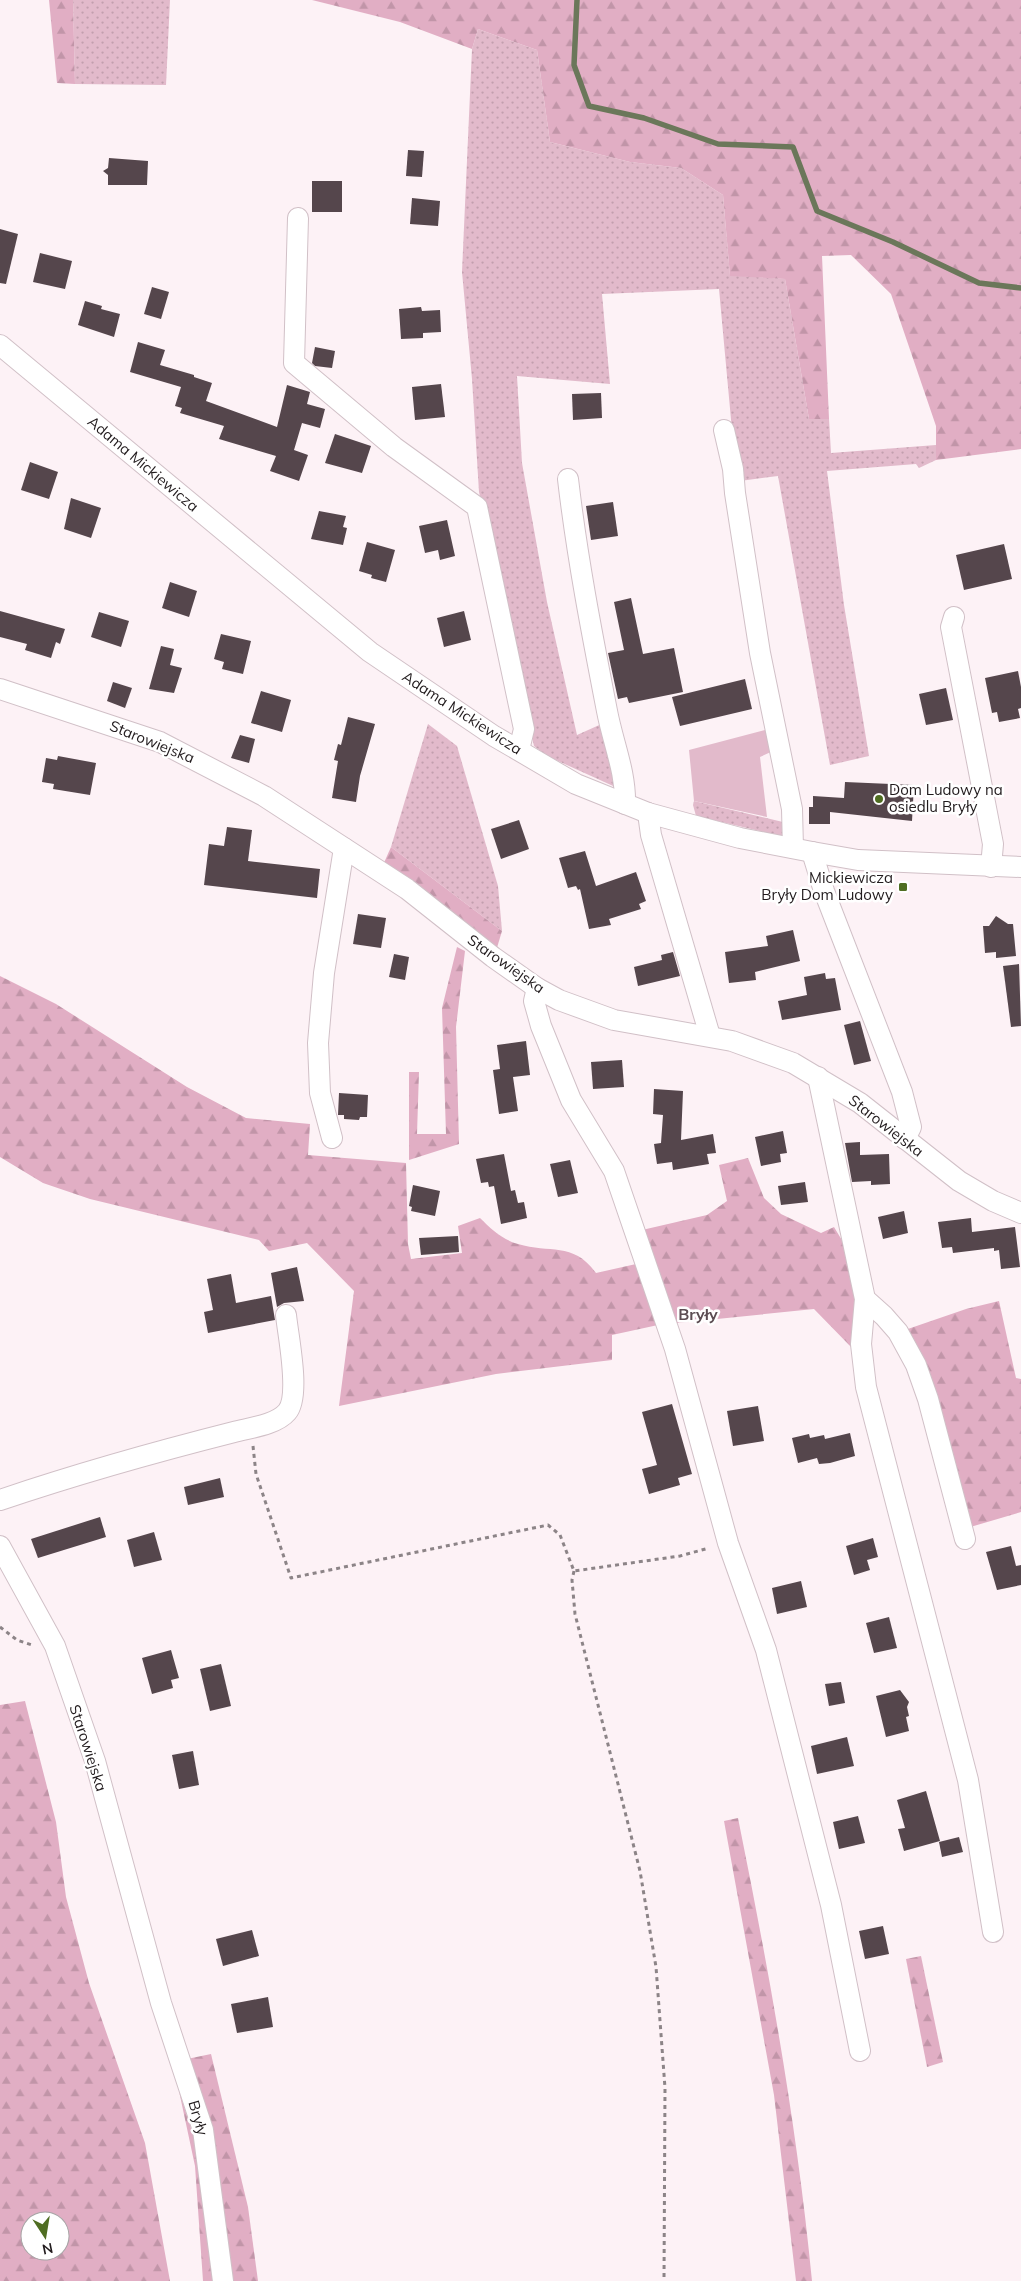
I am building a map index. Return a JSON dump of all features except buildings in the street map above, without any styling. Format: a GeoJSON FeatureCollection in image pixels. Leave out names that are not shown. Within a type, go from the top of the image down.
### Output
{"type":"FeatureCollection","features":[{"type":"Feature","properties":{"kind":"street"},"geometry":{"type":"LineString","coordinates":[[298,218],[294,363],[394,447],[477,507],[524,728],[519,750]]}},
{"type":"Feature","properties":{"kind":"street","name":"Adama Mickiewicza"},"geometry":{"type":"LineString","coordinates":[[0,345],[370,652],[519,750],[576,784],[648,813],[740,838],[803,850],[858,860],[1021,867]]}},
{"type":"Feature","properties":{"kind":"street"},"geometry":{"type":"LineString","coordinates":[[724,430],[733,468],[735,493],[759,644],[792,809],[803,850],[824,891],[902,1092],[911,1127],[905,1140]]}},
{"type":"Feature","properties":{"kind":"street"},"geometry":{"type":"LineString","coordinates":[[568,479],[574,528],[607,711],[626,784],[625,804]]}},
{"type":"Feature","properties":{"kind":"street"},"geometry":{"type":"LineString","coordinates":[[954,617],[951,627],[993,844],[991,867]]}},
{"type":"Feature","properties":{"kind":"street","name":"Starowiejska"},"geometry":{"type":"LineString","coordinates":[[0,689],[160,742],[264,796],[407,889],[480,948],[537,988],[559,1000],[614,1020],[639,1026],[710,1036],[760,1049],[793,1062],[860,1103],[959,1181],[993,1201],[1021,1213]]}},
{"type":"Feature","properties":{"kind":"street"},"geometry":{"type":"LineString","coordinates":[[648,813],[651,835],[710,1036]]}},
{"type":"Feature","properties":{"kind":"street"},"geometry":{"type":"LineString","coordinates":[[332,1138],[320,1094],[318,1044],[324,974],[344,848]]}},
{"type":"Feature","properties":{"kind":"street"},"geometry":{"type":"LineString","coordinates":[[537,988],[534,1001],[536,1010],[568,1092],[614,1171],[675,1349],[728,1543],[766,1650],[831,1905],[860,2051]]}},
{"type":"Feature","properties":{"kind":"street"},"geometry":{"type":"LineString","coordinates":[[818,1076],[865,1299],[861,1344],[866,1388],[968,1780],[993,1932]]}},
{"type":"Feature","properties":{"kind":"street"},"geometry":{"type":"LineString","coordinates":[[865,1299],[898,1332],[916,1365],[928,1400],[964,1539]]}},
{"type":"Feature","properties":{"kind":"street"},"geometry":{"type":"LineString","coordinates":[[0,1500],[137,1457],[251,1428],[282,1416],[288,1411],[292,1403],[293,1385],[286,1315]]}},
{"type":"Feature","properties":{"kind":"street","name":"Starowiejska"},"geometry":{"type":"LineString","coordinates":[[0,1546],[54,1646],[94,1761],[149,1960]]}},
{"type":"Feature","properties":{"kind":"street","name":"Bryły"},"geometry":{"type":"LineString","coordinates":[[149,1960],[203,2130],[223,2281]]}},
{"type":"Feature","properties":{"kind":"path"},"geometry":{"type":"LineString","coordinates":[[251,1428],[256,1474],[292,1578],[548,1526],[560,1535],[574,1571],[572,1580],[575,1614],[640,1871],[656,1967],[665,2088],[664,2281]]}},
{"type":"Feature","properties":{"kind":"path"},"geometry":{"type":"LineString","coordinates":[[574,1571],[680,1556],[728,1543]]}},
{"type":"Feature","properties":{"kind":"path"},"geometry":{"type":"LineString","coordinates":[[0,1627],[17,1640],[36,1646],[54,1646]]}},
{"type":"Feature","properties":{"kind":"shaded area"},"geometry":{"type":"Polygon","coordinates":[[[73,0],[170,0],[166,85],[75,84],[73,0]]]}},
{"type":"Feature","properties":{"kind":"shaded area"},"geometry":{"type":"Polygon","coordinates":[[[478,29],[537,50],[550,142],[630,162],[681,168],[723,195],[730,275],[785,279],[809,419],[829,419],[831,453],[936,445],[936,460],[919,468],[916,464],[827,471],[844,605],[869,756],[830,765],[778,476],[740,481],[734,452],[719,289],[602,294],[610,384],[517,376],[522,463],[547,602],[577,735],[606,722],[622,790],[547,756],[534,746],[479,492],[472,379],[462,272],[472,49],[478,29]]]}},
{"type":"Feature","properties":{"kind":"shaded area"},"geometry":{"type":"Polygon","coordinates":[[[428,724],[457,746],[498,886],[502,931],[391,847],[428,724]]]}},
{"type":"Feature","properties":{"kind":"shaded area"},"geometry":{"type":"Polygon","coordinates":[[[769,729],[773,751],[760,757],[767,817],[694,801],[689,750],[769,729]]]}},
{"type":"Feature","properties":{"kind":"shaded area"},"geometry":{"type":"Polygon","coordinates":[[[694,801],[787,823],[788,829],[781,836],[696,816],[693,805],[694,801]]]}},
{"type":"Feature","properties":{"kind":"green space"},"geometry":{"type":"Polygon","coordinates":[[[49,0],[73,0],[75,84],[57,83],[49,0]]]}},
{"type":"Feature","properties":{"kind":"green space"},"geometry":{"type":"Polygon","coordinates":[[[312,0],[1021,0],[1021,449],[936,460],[936,426],[891,294],[851,255],[822,256],[829,419],[809,419],[785,279],[730,276],[723,195],[681,168],[630,162],[550,142],[537,50],[478,29],[472,49],[400,22],[312,0]]]}},
{"type":"Feature","properties":{"kind":"green space"},"geometry":{"type":"Polygon","coordinates":[[[391,847],[502,931],[496,951],[383,865],[391,847]]]}},
{"type":"Feature","properties":{"kind":"green space"},"geometry":{"type":"Polygon","coordinates":[[[457,947],[465,951],[456,1027],[459,1144],[409,1160],[409,1072],[419,1072],[417,1134],[446,1134],[442,1008],[457,947]]]}},
{"type":"Feature","properties":{"kind":"green space"},"geometry":{"type":"Polygon","coordinates":[[[0,976],[56,1004],[187,1087],[246,1118],[310,1124],[308,1155],[406,1163],[408,1244],[411,1259],[462,1253],[458,1226],[480,1218],[507,1240],[530,1247],[570,1252],[579,1256],[596,1273],[645,1262],[642,1230],[707,1215],[727,1201],[719,1165],[748,1158],[764,1198],[781,1214],[821,1233],[834,1227],[849,1252],[857,1294],[853,1349],[814,1309],[658,1325],[612,1335],[612,1360],[496,1374],[339,1406],[354,1291],[307,1243],[269,1251],[259,1240],[90,1199],[43,1183],[0,1157],[0,976]]]}},
{"type":"Feature","properties":{"kind":"green space"},"geometry":{"type":"Polygon","coordinates":[[[999,1301],[1016,1378],[1021,1379],[1021,1512],[967,1528],[902,1331],[966,1309],[999,1301]]]}},
{"type":"Feature","properties":{"kind":"green space"},"geometry":{"type":"Polygon","coordinates":[[[25,1701],[56,1822],[66,1897],[89,1983],[145,2143],[170,2281],[0,2281],[0,1705],[25,1701]]]}},
{"type":"Feature","properties":{"kind":"green space"},"geometry":{"type":"Polygon","coordinates":[[[738,1818],[781,2048],[806,2223],[812,2281],[796,2281],[774,2095],[724,1821],[738,1818]]]}},
{"type":"Feature","properties":{"kind":"green space"},"geometry":{"type":"Polygon","coordinates":[[[921,1956],[943,2062],[927,2067],[906,1959],[921,1956]]]}},
{"type":"Feature","properties":{"kind":"green space"},"geometry":{"type":"Polygon","coordinates":[[[211,2054],[248,2207],[258,2281],[228,2281],[187,2059],[211,2054]]]}},
{"type":"Feature","properties":{"kind":"green space"},"geometry":{"type":"Polygon","coordinates":[[[179,2091],[200,2156],[216,2281],[203,2281],[195,2166],[179,2091]]]}},
{"type":"Feature","properties":{"kind":"waterway"},"geometry":{"type":"LineString","coordinates":[[577,0],[574,65],[589,106],[644,118],[718,144],[793,147],[817,211],[893,242],[979,283],[1021,288]]}},
{"type":"Feature","properties":{"kind":"place","name":"Dom Ludowy na osiedlu Bryły"},"geometry":{"type":"Point","coordinates":[879,799]}},
{"type":"Feature","properties":{"kind":"place","name":"Mickiewicza Bryły Dom Ludowy"},"geometry":{"type":"Point","coordinates":[903,887]}},
{"type":"Feature","properties":{"kind":"district","name":"Bryły"},"geometry":{"type":"Point","coordinates":[698,1314]}}]}
